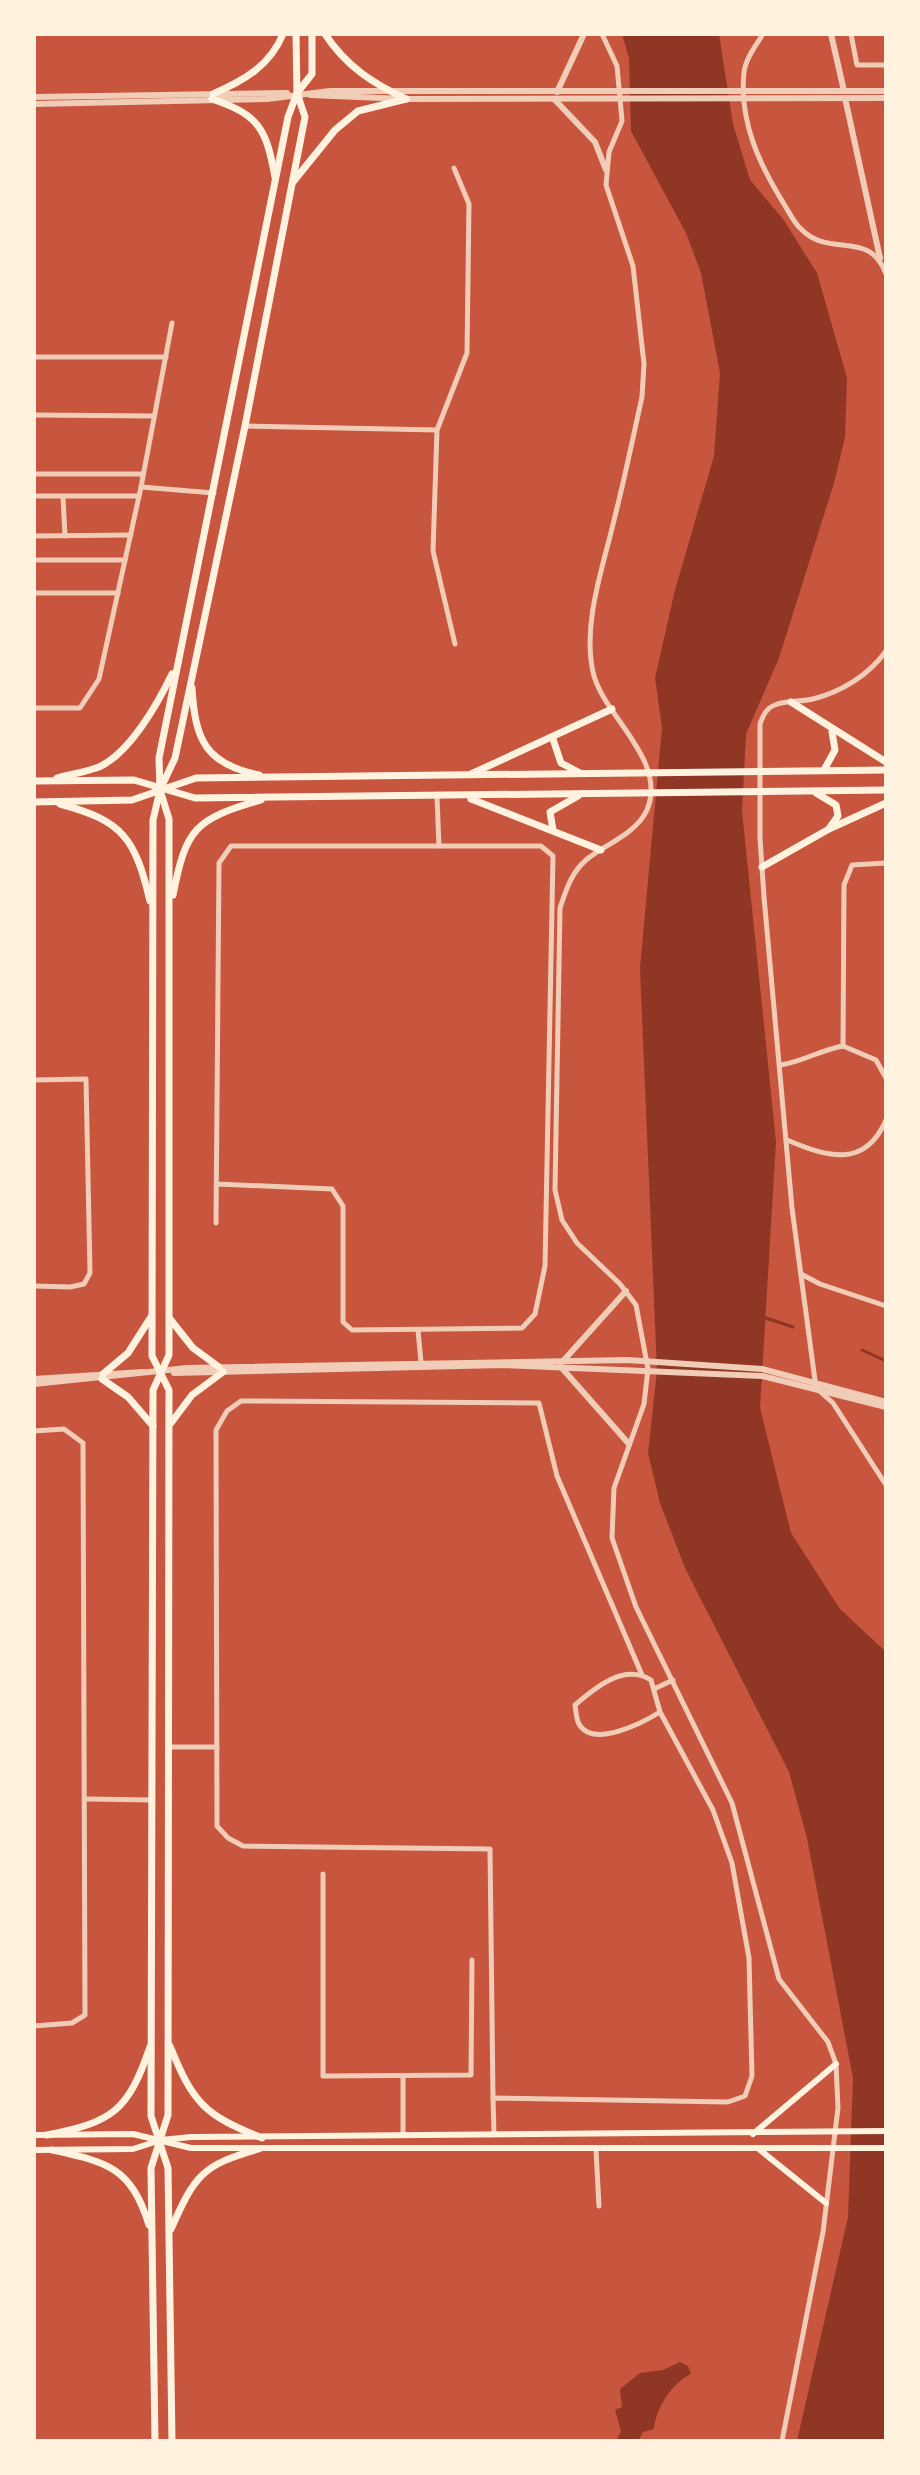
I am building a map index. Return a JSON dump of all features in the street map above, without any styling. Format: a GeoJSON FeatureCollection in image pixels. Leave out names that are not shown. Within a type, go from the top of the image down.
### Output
{"type":"FeatureCollection","features":[{"type":"Feature","properties":{"kind":"main road"},"geometry":{"type":"LineString","coordinates":[[212,97],[261,67],[283,34]]}},
{"type":"Feature","properties":{"kind":"main road"},"geometry":{"type":"LineString","coordinates":[[155,2441],[151,2168],[168,2115],[171,1747],[169,1390],[152,1356],[153,820],[160,790],[175,758],[245,426],[305,117],[297,93],[296,34]]}},
{"type":"Feature","properties":{"kind":"main road"},"geometry":{"type":"LineString","coordinates":[[172,2441],[168,2168],[151,2116],[153,1390],[169,1355],[169,819],[160,790],[159,758],[288,117],[297,93],[312,74],[312,34]]}},
{"type":"Feature","properties":{"kind":"main road"},"geometry":{"type":"LineString","coordinates":[[325,34],[345,61],[372,83],[406,99]]}},
{"type":"Feature","properties":{"kind":"main road"},"geometry":{"type":"LineString","coordinates":[[212,97],[242,109],[257,121],[270,148],[276,181]]}},
{"type":"Feature","properties":{"kind":"main road"},"geometry":{"type":"LineString","coordinates":[[292,184],[335,130],[358,111],[406,99]]}},
{"type":"Feature","properties":{"kind":"main road"},"geometry":{"type":"LineString","coordinates":[[47,781],[102,766],[154,711],[177,665]]}},
{"type":"Feature","properties":{"kind":"main road"},"geometry":{"type":"LineString","coordinates":[[192,675],[194,724],[207,751],[237,770],[277,778]]}},
{"type":"Feature","properties":{"kind":"main road"},"geometry":{"type":"LineString","coordinates":[[791,702],[886,762]]}},
{"type":"Feature","properties":{"kind":"main road"},"geometry":{"type":"LineString","coordinates":[[465,777],[553,739],[612,709]]}},
{"type":"Feature","properties":{"kind":"main road"},"geometry":{"type":"LineString","coordinates":[[824,770],[835,750],[836,737],[829,727]]}},
{"type":"Feature","properties":{"kind":"main road"},"geometry":{"type":"LineString","coordinates":[[553,739],[561,763],[582,774]]}},
{"type":"Feature","properties":{"kind":"main road"},"geometry":{"type":"LineString","coordinates":[[34,802],[132,800],[196,778],[886,770]]}},
{"type":"Feature","properties":{"kind":"main road"},"geometry":{"type":"LineString","coordinates":[[34,781],[134,780],[195,798],[886,790]]}},
{"type":"Feature","properties":{"kind":"main road"},"geometry":{"type":"LineString","coordinates":[[811,791],[836,805],[838,816],[829,829]]}},
{"type":"Feature","properties":{"kind":"main road"},"geometry":{"type":"LineString","coordinates":[[553,830],[550,812],[579,795]]}},
{"type":"Feature","properties":{"kind":"main road"},"geometry":{"type":"LineString","coordinates":[[465,797],[601,850]]}},
{"type":"Feature","properties":{"kind":"main road"},"geometry":{"type":"LineString","coordinates":[[170,909],[182,852],[198,826],[223,811],[269,798]]}},
{"type":"Feature","properties":{"kind":"main road"},"geometry":{"type":"LineString","coordinates":[[50,801],[99,815],[121,832],[142,866],[153,914]]}},
{"type":"Feature","properties":{"kind":"main road"},"geometry":{"type":"LineString","coordinates":[[762,867],[829,829],[886,803]]}},
{"type":"Feature","properties":{"kind":"main road"},"geometry":{"type":"LineString","coordinates":[[152,1315],[128,1353],[103,1376],[128,1397],[153,1426]]}},
{"type":"Feature","properties":{"kind":"main road"},"geometry":{"type":"LineString","coordinates":[[169,1318],[193,1348],[221,1370],[192,1395],[169,1425]]}},
{"type":"Feature","properties":{"kind":"main road"},"geometry":{"type":"LineString","coordinates":[[47,2135],[91,2126],[122,2105],[135,2089],[152,2041]]}},
{"type":"Feature","properties":{"kind":"main road"},"geometry":{"type":"LineString","coordinates":[[168,2043],[186,2087],[199,2104],[229,2125],[262,2138]]}},
{"type":"Feature","properties":{"kind":"main road"},"geometry":{"type":"LineString","coordinates":[[753,2134],[836,2064]]}},
{"type":"Feature","properties":{"kind":"main road"},"geometry":{"type":"LineString","coordinates":[[34,2150],[133,2149],[161,2140],[886,2131]]}},
{"type":"Feature","properties":{"kind":"main road"},"geometry":{"type":"LineString","coordinates":[[34,2135],[133,2134],[191,2148],[886,2148]]}},
{"type":"Feature","properties":{"kind":"main road"},"geometry":{"type":"LineString","coordinates":[[169,2235],[187,2192],[198,2176],[222,2159],[259,2149]]}},
{"type":"Feature","properties":{"kind":"main road"},"geometry":{"type":"LineString","coordinates":[[758,2149],[826,2203]]}},
{"type":"Feature","properties":{"kind":"main road"},"geometry":{"type":"LineString","coordinates":[[52,2150],[102,2161],[123,2175],[141,2200],[152,2236]]}},
{"type":"Feature","properties":{"kind":"street"},"geometry":{"type":"LineString","coordinates":[[557,92],[584,34]]}},
{"type":"Feature","properties":{"kind":"street"},"geometry":{"type":"LineString","coordinates":[[602,34],[617,66],[622,121],[606,170],[606,185],[633,266],[644,364],[642,397],[590,633],[593,676],[635,741],[644,762],[649,788],[646,811],[624,835],[573,875],[560,908],[555,1190],[562,1220],[577,1243],[626,1291],[636,1305],[648,1369],[644,1404],[614,1488],[612,1538],[636,1607],[732,1803],[779,1979],[828,2042],[836,2064],[838,2108],[826,2203],[782,2441]]}},
{"type":"Feature","properties":{"kind":"street"},"geometry":{"type":"LineString","coordinates":[[763,34],[744,71],[749,132],[759,163],[800,229],[831,244],[866,247],[880,258]]}},
{"type":"Feature","properties":{"kind":"street"},"geometry":{"type":"LineString","coordinates":[[831,34],[886,274]]}},
{"type":"Feature","properties":{"kind":"street"},"geometry":{"type":"LineString","coordinates":[[851,34],[857,65],[886,65]]}},
{"type":"Feature","properties":{"kind":"street"},"geometry":{"type":"LineString","coordinates":[[297,93],[329,98],[554,100],[601,96],[886,91]]}},
{"type":"Feature","properties":{"kind":"street"},"geometry":{"type":"LineString","coordinates":[[34,97],[267,99],[297,93],[392,92],[557,92],[601,96]]}},
{"type":"Feature","properties":{"kind":"street"},"geometry":{"type":"LineString","coordinates":[[844,94],[886,98]]}},
{"type":"Feature","properties":{"kind":"street"},"geometry":{"type":"LineString","coordinates":[[34,104],[212,97]]}},
{"type":"Feature","properties":{"kind":"street"},"geometry":{"type":"LineString","coordinates":[[554,100],[595,142],[606,170]]}},
{"type":"Feature","properties":{"kind":"street"},"geometry":{"type":"LineString","coordinates":[[454,168],[469,204],[467,353],[437,430],[433,551],[455,644]]}},
{"type":"Feature","properties":{"kind":"street"},"geometry":{"type":"LineString","coordinates":[[34,708],[80,708],[99,679],[141,487],[172,323]]}},
{"type":"Feature","properties":{"kind":"street"},"geometry":{"type":"LineString","coordinates":[[34,357],[166,357]]}},
{"type":"Feature","properties":{"kind":"street"},"geometry":{"type":"LineString","coordinates":[[34,415],[154,416]]}},
{"type":"Feature","properties":{"kind":"street"},"geometry":{"type":"LineString","coordinates":[[245,426],[437,430]]}},
{"type":"Feature","properties":{"kind":"street"},"geometry":{"type":"LineString","coordinates":[[34,474],[143,474]]}},
{"type":"Feature","properties":{"kind":"street"},"geometry":{"type":"LineString","coordinates":[[141,487],[214,493]]}},
{"type":"Feature","properties":{"kind":"street"},"geometry":{"type":"LineString","coordinates":[[34,496],[139,496]]}},
{"type":"Feature","properties":{"kind":"street"},"geometry":{"type":"LineString","coordinates":[[63,496],[65,536]]}},
{"type":"Feature","properties":{"kind":"street"},"geometry":{"type":"LineString","coordinates":[[34,536],[131,535]]}},
{"type":"Feature","properties":{"kind":"street"},"geometry":{"type":"LineString","coordinates":[[34,560],[125,560]]}},
{"type":"Feature","properties":{"kind":"street"},"geometry":{"type":"LineString","coordinates":[[34,593],[118,593]]}},
{"type":"Feature","properties":{"kind":"street"},"geometry":{"type":"LineString","coordinates":[[886,651],[874,668],[850,683],[814,699],[774,705],[760,724],[762,867],[787,1140],[816,1385],[833,1403],[886,1485]]}},
{"type":"Feature","properties":{"kind":"street"},"geometry":{"type":"LineString","coordinates":[[437,797],[439,846]]}},
{"type":"Feature","properties":{"kind":"street"},"geometry":{"type":"LineString","coordinates":[[216,1223],[219,863],[231,846],[541,846],[553,856],[545,1266],[535,1314],[522,1328],[352,1330],[343,1322],[343,1206],[332,1189],[217,1184]]}},
{"type":"Feature","properties":{"kind":"street"},"geometry":{"type":"LineString","coordinates":[[843,1046],[844,885],[852,865],[886,863]]}},
{"type":"Feature","properties":{"kind":"street"},"geometry":{"type":"LineString","coordinates":[[781,1065],[801,1062],[822,1050],[843,1046],[876,1060],[886,1078]]}},
{"type":"Feature","properties":{"kind":"street"},"geometry":{"type":"LineString","coordinates":[[34,1080],[86,1079],[90,1273],[84,1284],[70,1287],[34,1286]]}},
{"type":"Feature","properties":{"kind":"street"},"geometry":{"type":"LineString","coordinates":[[787,1140],[827,1155],[861,1152],[870,1145],[886,1120]]}},
{"type":"Feature","properties":{"kind":"street"},"geometry":{"type":"LineString","coordinates":[[801,1273],[820,1284],[886,1306]]}},
{"type":"Feature","properties":{"kind":"street"},"geometry":{"type":"LineString","coordinates":[[562,1363],[626,1291]]}},
{"type":"Feature","properties":{"kind":"street"},"geometry":{"type":"LineString","coordinates":[[418,1330],[421,1362]]}},
{"type":"Feature","properties":{"kind":"street"},"geometry":{"type":"LineString","coordinates":[[221,1370],[627,1360],[762,1372],[886,1405]]}},
{"type":"Feature","properties":{"kind":"street"},"geometry":{"type":"LineString","coordinates":[[34,1382],[161,1373],[421,1362],[562,1363],[627,1369],[762,1372]]}},
{"type":"Feature","properties":{"kind":"street"},"geometry":{"type":"LineString","coordinates":[[562,1363],[629,1444]]}},
{"type":"Feature","properties":{"kind":"street"},"geometry":{"type":"LineString","coordinates":[[493,2098],[728,2102],[745,2096],[752,2076],[749,1958],[732,1863],[713,1810],[660,1712],[654,1689],[642,1675],[557,1476],[539,1403],[241,1401],[227,1411],[216,1430],[217,1826],[228,1838],[243,1846],[490,1849],[493,2098],[494,2134]]}},
{"type":"Feature","properties":{"kind":"street"},"geometry":{"type":"LineString","coordinates":[[34,1431],[64,1429],[83,1443],[87,1799],[85,2015],[72,2023],[34,2026]]}},
{"type":"Feature","properties":{"kind":"street"},"geometry":{"type":"LineString","coordinates":[[642,1675],[625,1675],[598,1686],[575,1705],[579,1724],[588,1732],[604,1733],[642,1724],[660,1712]]}},
{"type":"Feature","properties":{"kind":"street"},"geometry":{"type":"LineString","coordinates":[[654,1689],[673,1680]]}},
{"type":"Feature","properties":{"kind":"street"},"geometry":{"type":"LineString","coordinates":[[171,1747],[217,1747]]}},
{"type":"Feature","properties":{"kind":"street"},"geometry":{"type":"LineString","coordinates":[[87,1799],[154,1800]]}},
{"type":"Feature","properties":{"kind":"street"},"geometry":{"type":"LineString","coordinates":[[323,1874],[323,2076],[403,2078],[471,2075],[472,1960]]}},
{"type":"Feature","properties":{"kind":"street"},"geometry":{"type":"LineString","coordinates":[[403,2078],[403,2135]]}},
{"type":"Feature","properties":{"kind":"street"},"geometry":{"type":"LineString","coordinates":[[596,2150],[599,2206]]}},
{"type":"Feature","properties":{"kind":"shaded area"},"geometry":{"type":"Polygon","coordinates":[[[622,34],[719,34],[733,124],[750,180],[783,219],[817,273],[847,378],[845,437],[834,483],[779,658],[746,734],[742,811],[776,1142],[760,1408],[791,1533],[840,1609],[886,1652],[886,2441],[797,2441],[848,2217],[853,2078],[807,1838],[789,1772],[685,1568],[660,1503],[648,1453],[657,1371],[640,968],[662,728],[655,678],[675,590],[714,456],[720,373],[701,273],[686,233],[631,131],[629,58],[622,34]]]}},
{"type":"Feature","properties":{"kind":"shaded area"},"geometry":{"type":"Polygon","coordinates":[[[680,2362],[688,2366],[691,2374],[677,2383],[666,2397],[654,2429],[643,2432],[638,2441],[616,2441],[621,2431],[615,2410],[622,2407],[620,2389],[640,2373],[663,2370],[680,2362]]]}},
{"type":"Feature","properties":{"kind":"waterway"},"geometry":{"type":"LineString","coordinates":[[763,1317],[793,1327]]}},
{"type":"Feature","properties":{"kind":"waterway"},"geometry":{"type":"LineString","coordinates":[[862,1350],[886,1361]]}}]}
